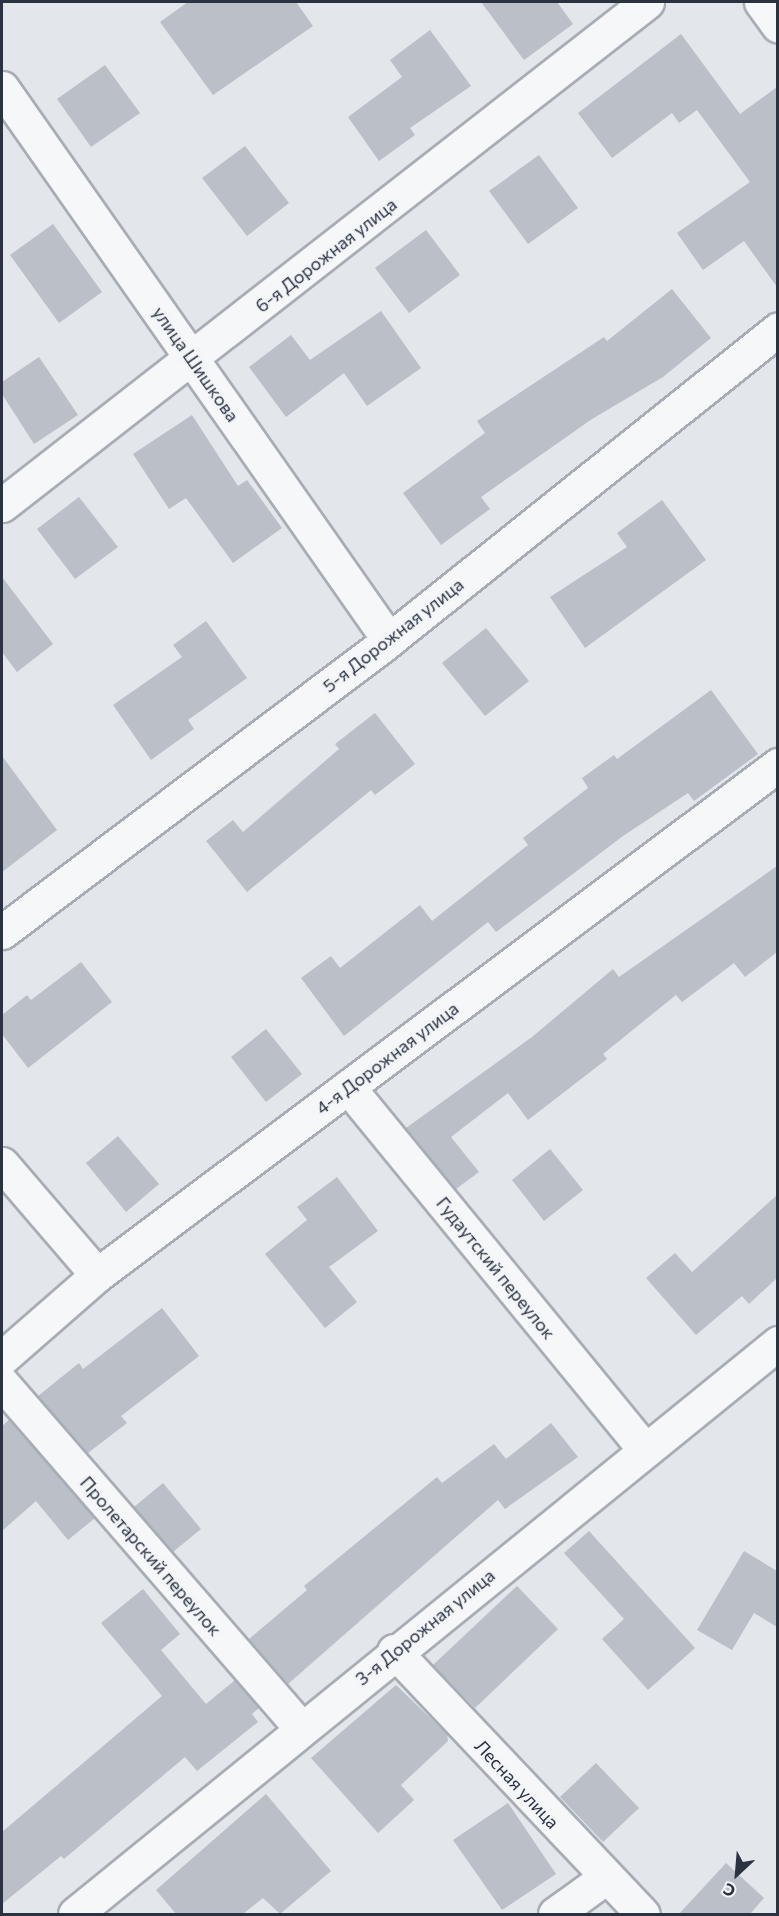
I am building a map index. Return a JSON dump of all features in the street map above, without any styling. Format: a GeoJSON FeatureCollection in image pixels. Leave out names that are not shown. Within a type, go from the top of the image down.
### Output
{"type":"FeatureCollection","features":[{"type":"Feature","properties":{"kind":"street","name":"6-я Дорожная улица"},"geometry":{"type":"LineString","coordinates":[[2,505],[193,359],[647,2]]}},
{"type":"Feature","properties":{"kind":"street"},"geometry":{"type":"LineString","coordinates":[[761,2],[777,26]]}},
{"type":"Feature","properties":{"kind":"street","name":"улица Шишкова"},"geometry":{"type":"LineString","coordinates":[[2,88],[389,640]]}},
{"type":"Feature","properties":{"kind":"street","name":"5-я Дорожная улица"},"geometry":{"type":"LineString","coordinates":[[2,932],[389,640],[777,329]]}},
{"type":"Feature","properties":{"kind":"street","name":"4-я Дорожная улица"},"geometry":{"type":"LineString","coordinates":[[2,1358],[97,1275],[777,765]]}},
{"type":"Feature","properties":{"kind":"street","name":"Гудаутский переулок"},"geometry":{"type":"LineString","coordinates":[[348,1087],[645,1450]]}},
{"type":"Feature","properties":{"kind":"street"},"geometry":{"type":"LineString","coordinates":[[2,1164],[97,1275]]}},
{"type":"Feature","properties":{"kind":"street","name":"3-я Дорожная улица"},"geometry":{"type":"LineString","coordinates":[[75,1914],[394,1651],[777,1343]]}},
{"type":"Feature","properties":{"kind":"street","name":"Пролетарский переулок"},"geometry":{"type":"LineString","coordinates":[[2,1383],[301,1728]]}},
{"type":"Feature","properties":{"kind":"street","name":"Лесная улица"},"geometry":{"type":"LineString","coordinates":[[394,1651],[605,1878],[642,1914]]}},
{"type":"Feature","properties":{"kind":"street"},"geometry":{"type":"LineString","coordinates":[[555,1914],[605,1878]]}},
{"type":"Feature","properties":{"kind":"building"},"geometry":{"type":"Polygon","coordinates":[[[188,2],[296,2],[313,26],[213,95],[160,22],[188,2]]]}},
{"type":"Feature","properties":{"kind":"building"},"geometry":{"type":"Polygon","coordinates":[[[481,2],[557,2],[573,24],[524,60],[481,2]]]}},
{"type":"Feature","properties":{"kind":"building"},"geometry":{"type":"Polygon","coordinates":[[[430,30],[471,86],[410,128],[415,135],[379,161],[348,117],[402,77],[390,60],[430,30]]]}},
{"type":"Feature","properties":{"kind":"building"},"geometry":{"type":"Polygon","coordinates":[[[681,34],[740,114],[777,87],[777,287],[744,241],[703,270],[677,233],[750,182],[697,110],[679,123],[672,113],[612,158],[578,113],[681,34]]]}},
{"type":"Feature","properties":{"kind":"building"},"geometry":{"type":"Polygon","coordinates":[[[105,65],[140,113],[91,147],[57,99],[105,65]]]}},
{"type":"Feature","properties":{"kind":"building"},"geometry":{"type":"Polygon","coordinates":[[[245,146],[289,203],[247,236],[202,178],[245,146]]]}},
{"type":"Feature","properties":{"kind":"building"},"geometry":{"type":"Polygon","coordinates":[[[539,155],[578,208],[528,244],[489,191],[539,155]]]}},
{"type":"Feature","properties":{"kind":"building"},"geometry":{"type":"Polygon","coordinates":[[[53,224],[102,292],[59,323],[10,255],[53,224]]]}},
{"type":"Feature","properties":{"kind":"building"},"geometry":{"type":"Polygon","coordinates":[[[426,230],[460,275],[409,313],[375,268],[426,230]]]}},
{"type":"Feature","properties":{"kind":"building"},"geometry":{"type":"Polygon","coordinates":[[[672,289],[711,338],[663,377],[592,419],[481,497],[490,509],[441,545],[403,493],[485,433],[477,421],[604,337],[607,341],[672,289]]]}},
{"type":"Feature","properties":{"kind":"building"},"geometry":{"type":"Polygon","coordinates":[[[381,311],[421,368],[367,406],[344,373],[286,417],[249,367],[291,335],[310,360],[381,311]]]}},
{"type":"Feature","properties":{"kind":"building"},"geometry":{"type":"Polygon","coordinates":[[[39,357],[78,415],[34,444],[2,394],[2,382],[39,357]]]}},
{"type":"Feature","properties":{"kind":"building"},"geometry":{"type":"Polygon","coordinates":[[[192,415],[238,486],[247,480],[282,528],[233,563],[186,498],[169,509],[133,454],[192,415]]]}},
{"type":"Feature","properties":{"kind":"building"},"geometry":{"type":"Polygon","coordinates":[[[79,497],[118,547],[75,579],[37,529],[79,497]]]}},
{"type":"Feature","properties":{"kind":"building"},"geometry":{"type":"Polygon","coordinates":[[[662,500],[706,560],[585,648],[550,597],[627,547],[617,533],[662,500]]]}},
{"type":"Feature","properties":{"kind":"building"},"geometry":{"type":"Polygon","coordinates":[[[2,577],[53,644],[17,672],[2,652],[2,577]]]}},
{"type":"Feature","properties":{"kind":"building"},"geometry":{"type":"Polygon","coordinates":[[[206,621],[247,678],[188,720],[194,729],[151,760],[113,705],[182,657],[173,645],[206,621]]]}},
{"type":"Feature","properties":{"kind":"building"},"geometry":{"type":"Polygon","coordinates":[[[486,628],[529,681],[485,716],[442,663],[486,628]]]}},
{"type":"Feature","properties":{"kind":"building"},"geometry":{"type":"Polygon","coordinates":[[[711,690],[758,754],[694,801],[688,793],[623,836],[496,932],[488,922],[344,1036],[301,978],[331,956],[340,968],[420,905],[432,921],[528,845],[523,838],[588,788],[582,778],[614,755],[617,759],[711,690]]]}},
{"type":"Feature","properties":{"kind":"building"},"geometry":{"type":"Polygon","coordinates":[[[375,713],[415,764],[375,795],[371,790],[247,892],[206,841],[233,820],[243,832],[339,749],[335,744],[375,713]]]}},
{"type":"Feature","properties":{"kind":"building"},"geometry":{"type":"Polygon","coordinates":[[[2,756],[57,830],[2,872],[2,756]]]}},
{"type":"Feature","properties":{"kind":"building"},"geometry":{"type":"Polygon","coordinates":[[[777,866],[777,952],[745,977],[734,963],[682,1002],[676,995],[603,1054],[607,1059],[528,1120],[508,1093],[451,1137],[479,1172],[456,1189],[406,1128],[532,1037],[613,969],[619,977],[777,866]]]}},
{"type":"Feature","properties":{"kind":"building"},"geometry":{"type":"Polygon","coordinates":[[[81,962],[112,1002],[28,1068],[2,1034],[2,1015],[27,995],[31,1000],[81,962]]]}},
{"type":"Feature","properties":{"kind":"building"},"geometry":{"type":"Polygon","coordinates":[[[266,1029],[302,1074],[266,1102],[231,1057],[266,1029]]]}},
{"type":"Feature","properties":{"kind":"building"},"geometry":{"type":"Polygon","coordinates":[[[118,1136],[159,1184],[126,1212],[86,1163],[118,1136]]]}},
{"type":"Feature","properties":{"kind":"building"},"geometry":{"type":"Polygon","coordinates":[[[550,1149],[583,1190],[544,1221],[512,1180],[550,1149]]]}},
{"type":"Feature","properties":{"kind":"building"},"geometry":{"type":"Polygon","coordinates":[[[337,1177],[378,1231],[329,1267],[357,1302],[325,1328],[265,1254],[307,1220],[297,1207],[337,1177]]]}},
{"type":"Feature","properties":{"kind":"building"},"geometry":{"type":"Polygon","coordinates":[[[777,1195],[777,1278],[749,1304],[742,1296],[696,1335],[646,1278],[675,1253],[692,1272],[777,1195]]]}},
{"type":"Feature","properties":{"kind":"building"},"geometry":{"type":"Polygon","coordinates":[[[162,1308],[199,1356],[121,1416],[127,1423],[88,1453],[38,1396],[79,1363],[83,1369],[162,1308]]]}},
{"type":"Feature","properties":{"kind":"building"},"geometry":{"type":"Polygon","coordinates":[[[9,1420],[95,1518],[68,1540],[36,1501],[2,1531],[2,1426],[9,1420]]]}},
{"type":"Feature","properties":{"kind":"building"},"geometry":{"type":"Polygon","coordinates":[[[551,1423],[578,1457],[505,1509],[498,1500],[288,1684],[249,1639],[307,1590],[304,1586],[437,1477],[442,1483],[494,1444],[506,1459],[551,1423]]]}},
{"type":"Feature","properties":{"kind":"building"},"geometry":{"type":"Polygon","coordinates":[[[163,1483],[201,1529],[173,1552],[134,1507],[163,1483]]]}},
{"type":"Feature","properties":{"kind":"building"},"geometry":{"type":"Polygon","coordinates":[[[589,1531],[695,1648],[648,1690],[602,1639],[624,1619],[564,1553],[589,1531]]]}},
{"type":"Feature","properties":{"kind":"building"},"geometry":{"type":"Polygon","coordinates":[[[744,1551],[777,1571],[777,1627],[754,1613],[732,1650],[697,1630],[744,1551]]]}},
{"type":"Feature","properties":{"kind":"building"},"geometry":{"type":"Polygon","coordinates":[[[517,1586],[558,1629],[475,1708],[433,1665],[517,1586]]]}},
{"type":"Feature","properties":{"kind":"building"},"geometry":{"type":"Polygon","coordinates":[[[143,1589],[180,1634],[161,1650],[206,1704],[235,1680],[259,1708],[252,1714],[258,1722],[197,1771],[185,1757],[64,1859],[61,1856],[2,1904],[2,1832],[162,1696],[101,1623],[143,1589]]]}},
{"type":"Feature","properties":{"kind":"building"},"geometry":{"type":"Polygon","coordinates":[[[396,1685],[447,1734],[448,1741],[401,1785],[414,1800],[378,1833],[311,1758],[396,1685]]]}},
{"type":"Feature","properties":{"kind":"building"},"geometry":{"type":"Polygon","coordinates":[[[596,1763],[639,1808],[603,1842],[560,1797],[596,1763]]]}},
{"type":"Feature","properties":{"kind":"building"},"geometry":{"type":"Polygon","coordinates":[[[266,1794],[331,1871],[280,1914],[263,1898],[243,1914],[176,1914],[156,1890],[266,1794]]]}},
{"type":"Feature","properties":{"kind":"building"},"geometry":{"type":"Polygon","coordinates":[[[508,1803],[556,1874],[502,1910],[453,1840],[508,1803]]]}},
{"type":"Feature","properties":{"kind":"building"},"geometry":{"type":"Polygon","coordinates":[[[726,1863],[764,1898],[750,1914],[679,1914],[726,1863]]]}}]}
